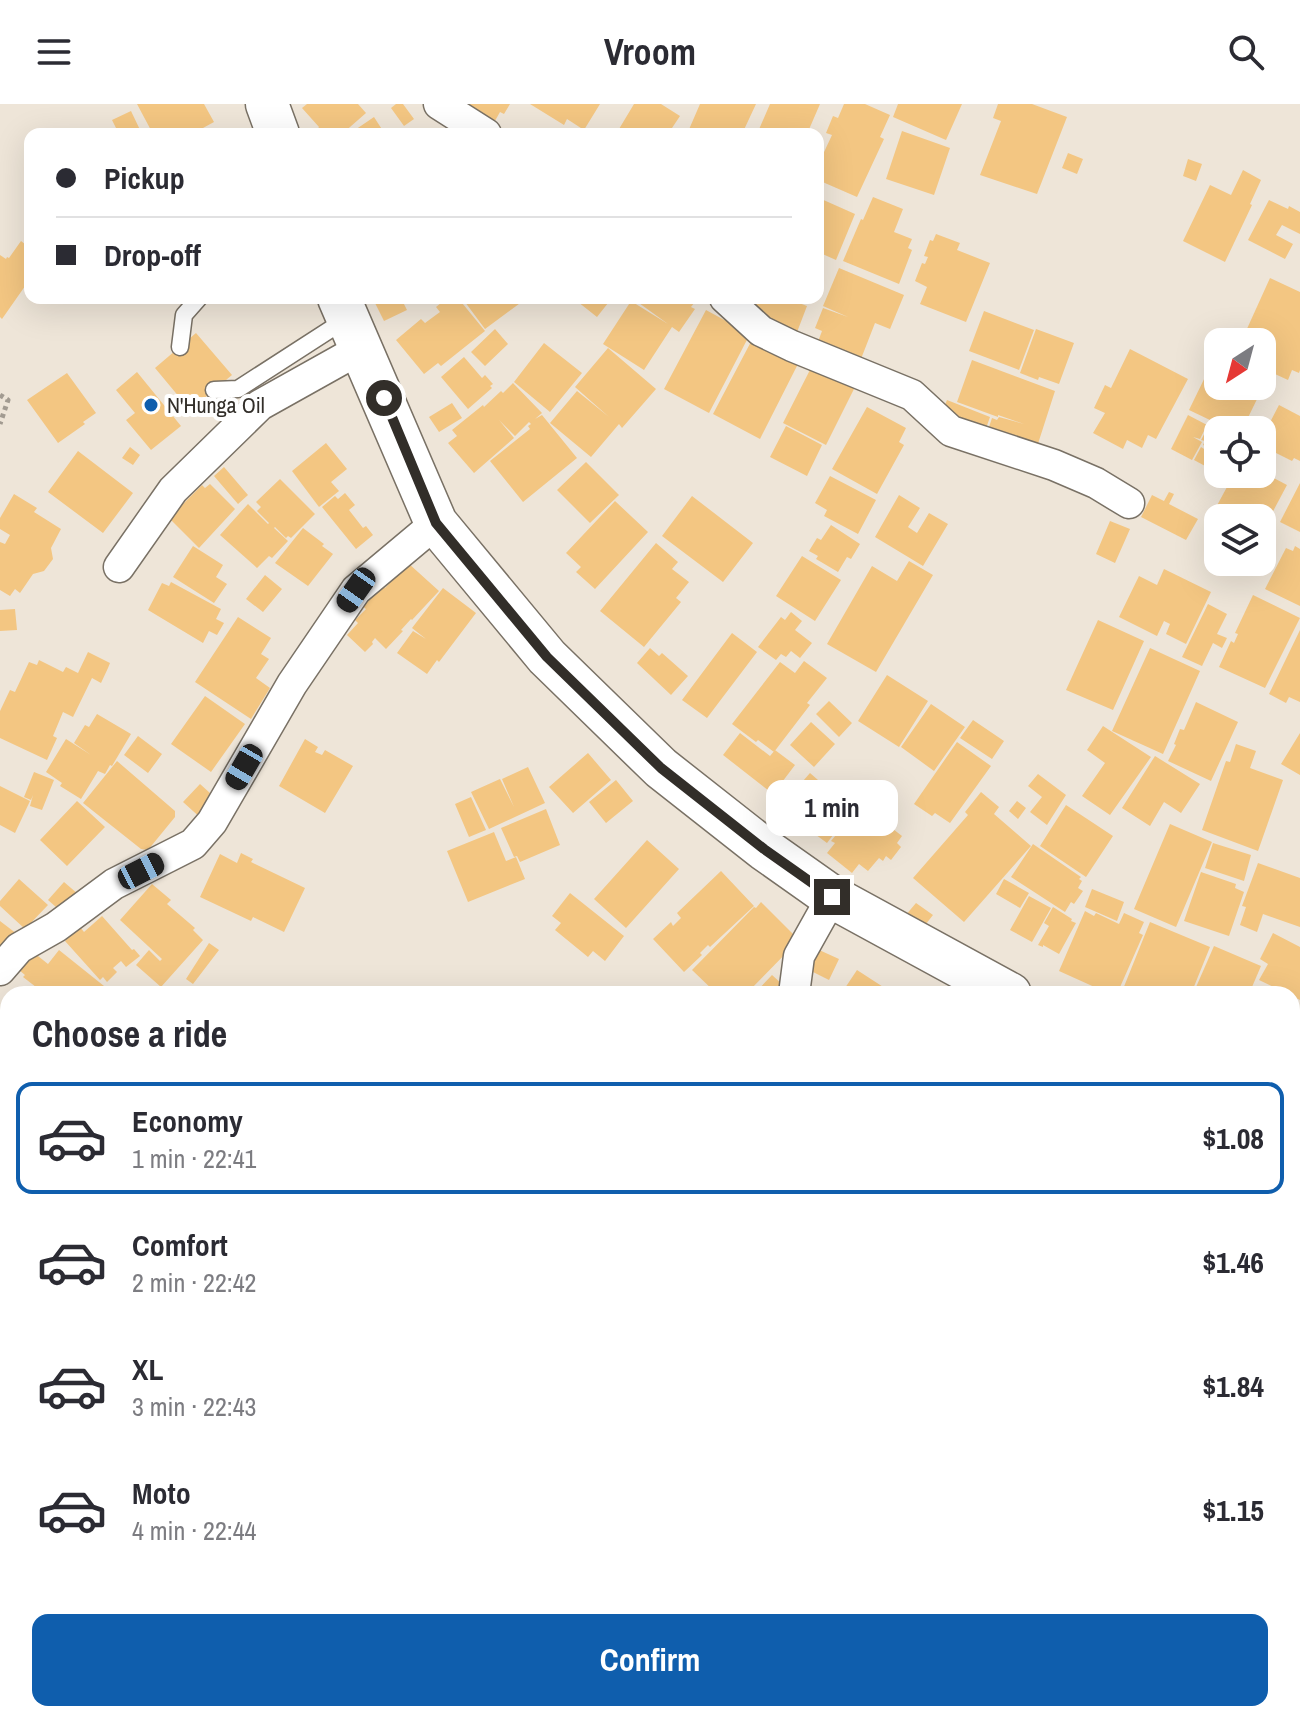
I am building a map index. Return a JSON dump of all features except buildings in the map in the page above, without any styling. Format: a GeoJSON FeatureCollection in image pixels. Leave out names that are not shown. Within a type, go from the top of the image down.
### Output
{"type":"FeatureCollection","features":[{"type":"Feature","properties":{"kind":"main road"},"geometry":{"type":"LineString","coordinates":[[267,104],[276,128]]}},
{"type":"Feature","properties":{"kind":"main road"},"geometry":{"type":"LineString","coordinates":[[349,322],[436,523],[547,657],[661,768],[764,849],[832,897],[995,986]]}},
{"type":"Feature","properties":{"kind":"street"},"geometry":{"type":"LineString","coordinates":[[439,104],[477,128]]}},
{"type":"Feature","properties":{"kind":"street"},"geometry":{"type":"LineString","coordinates":[[732,304],[761,331],[912,395],[951,431],[1054,465],[1096,483],[1129,503]]}},
{"type":"Feature","properties":{"kind":"street"},"geometry":{"type":"LineString","coordinates":[[119,567],[173,490],[349,322]]}},
{"type":"Feature","properties":{"kind":"street"},"geometry":{"type":"LineString","coordinates":[[0,970],[19,948],[56,927],[114,884],[193,844],[212,822],[292,684],[356,590],[436,523]]}},
{"type":"Feature","properties":{"kind":"street"},"geometry":{"type":"LineString","coordinates":[[795,986],[799,956],[832,897]]}},
{"type":"Feature","properties":{"kind":"lane"},"geometry":{"type":"LineString","coordinates":[[180,347],[184,315],[194,304]]}},
{"type":"Feature","properties":{"kind":"lane"},"geometry":{"type":"LineString","coordinates":[[214,390],[238,389],[349,322]]}},
{"type":"Feature","properties":{"kind":"path"},"geometry":{"type":"LineString","coordinates":[[0,395],[8,400],[0,424]]}},
{"type":"Feature","properties":{"kind":"place","name":"N'Hunga Oil"},"geometry":{"type":"Point","coordinates":[151,405]}},
{"type":"Feature","properties":{"kind":"route"},"geometry":{"type":"LineString","coordinates":[[384,398],[436,523],[547,657],[661,768],[764,849],[832,897]]}}]}
